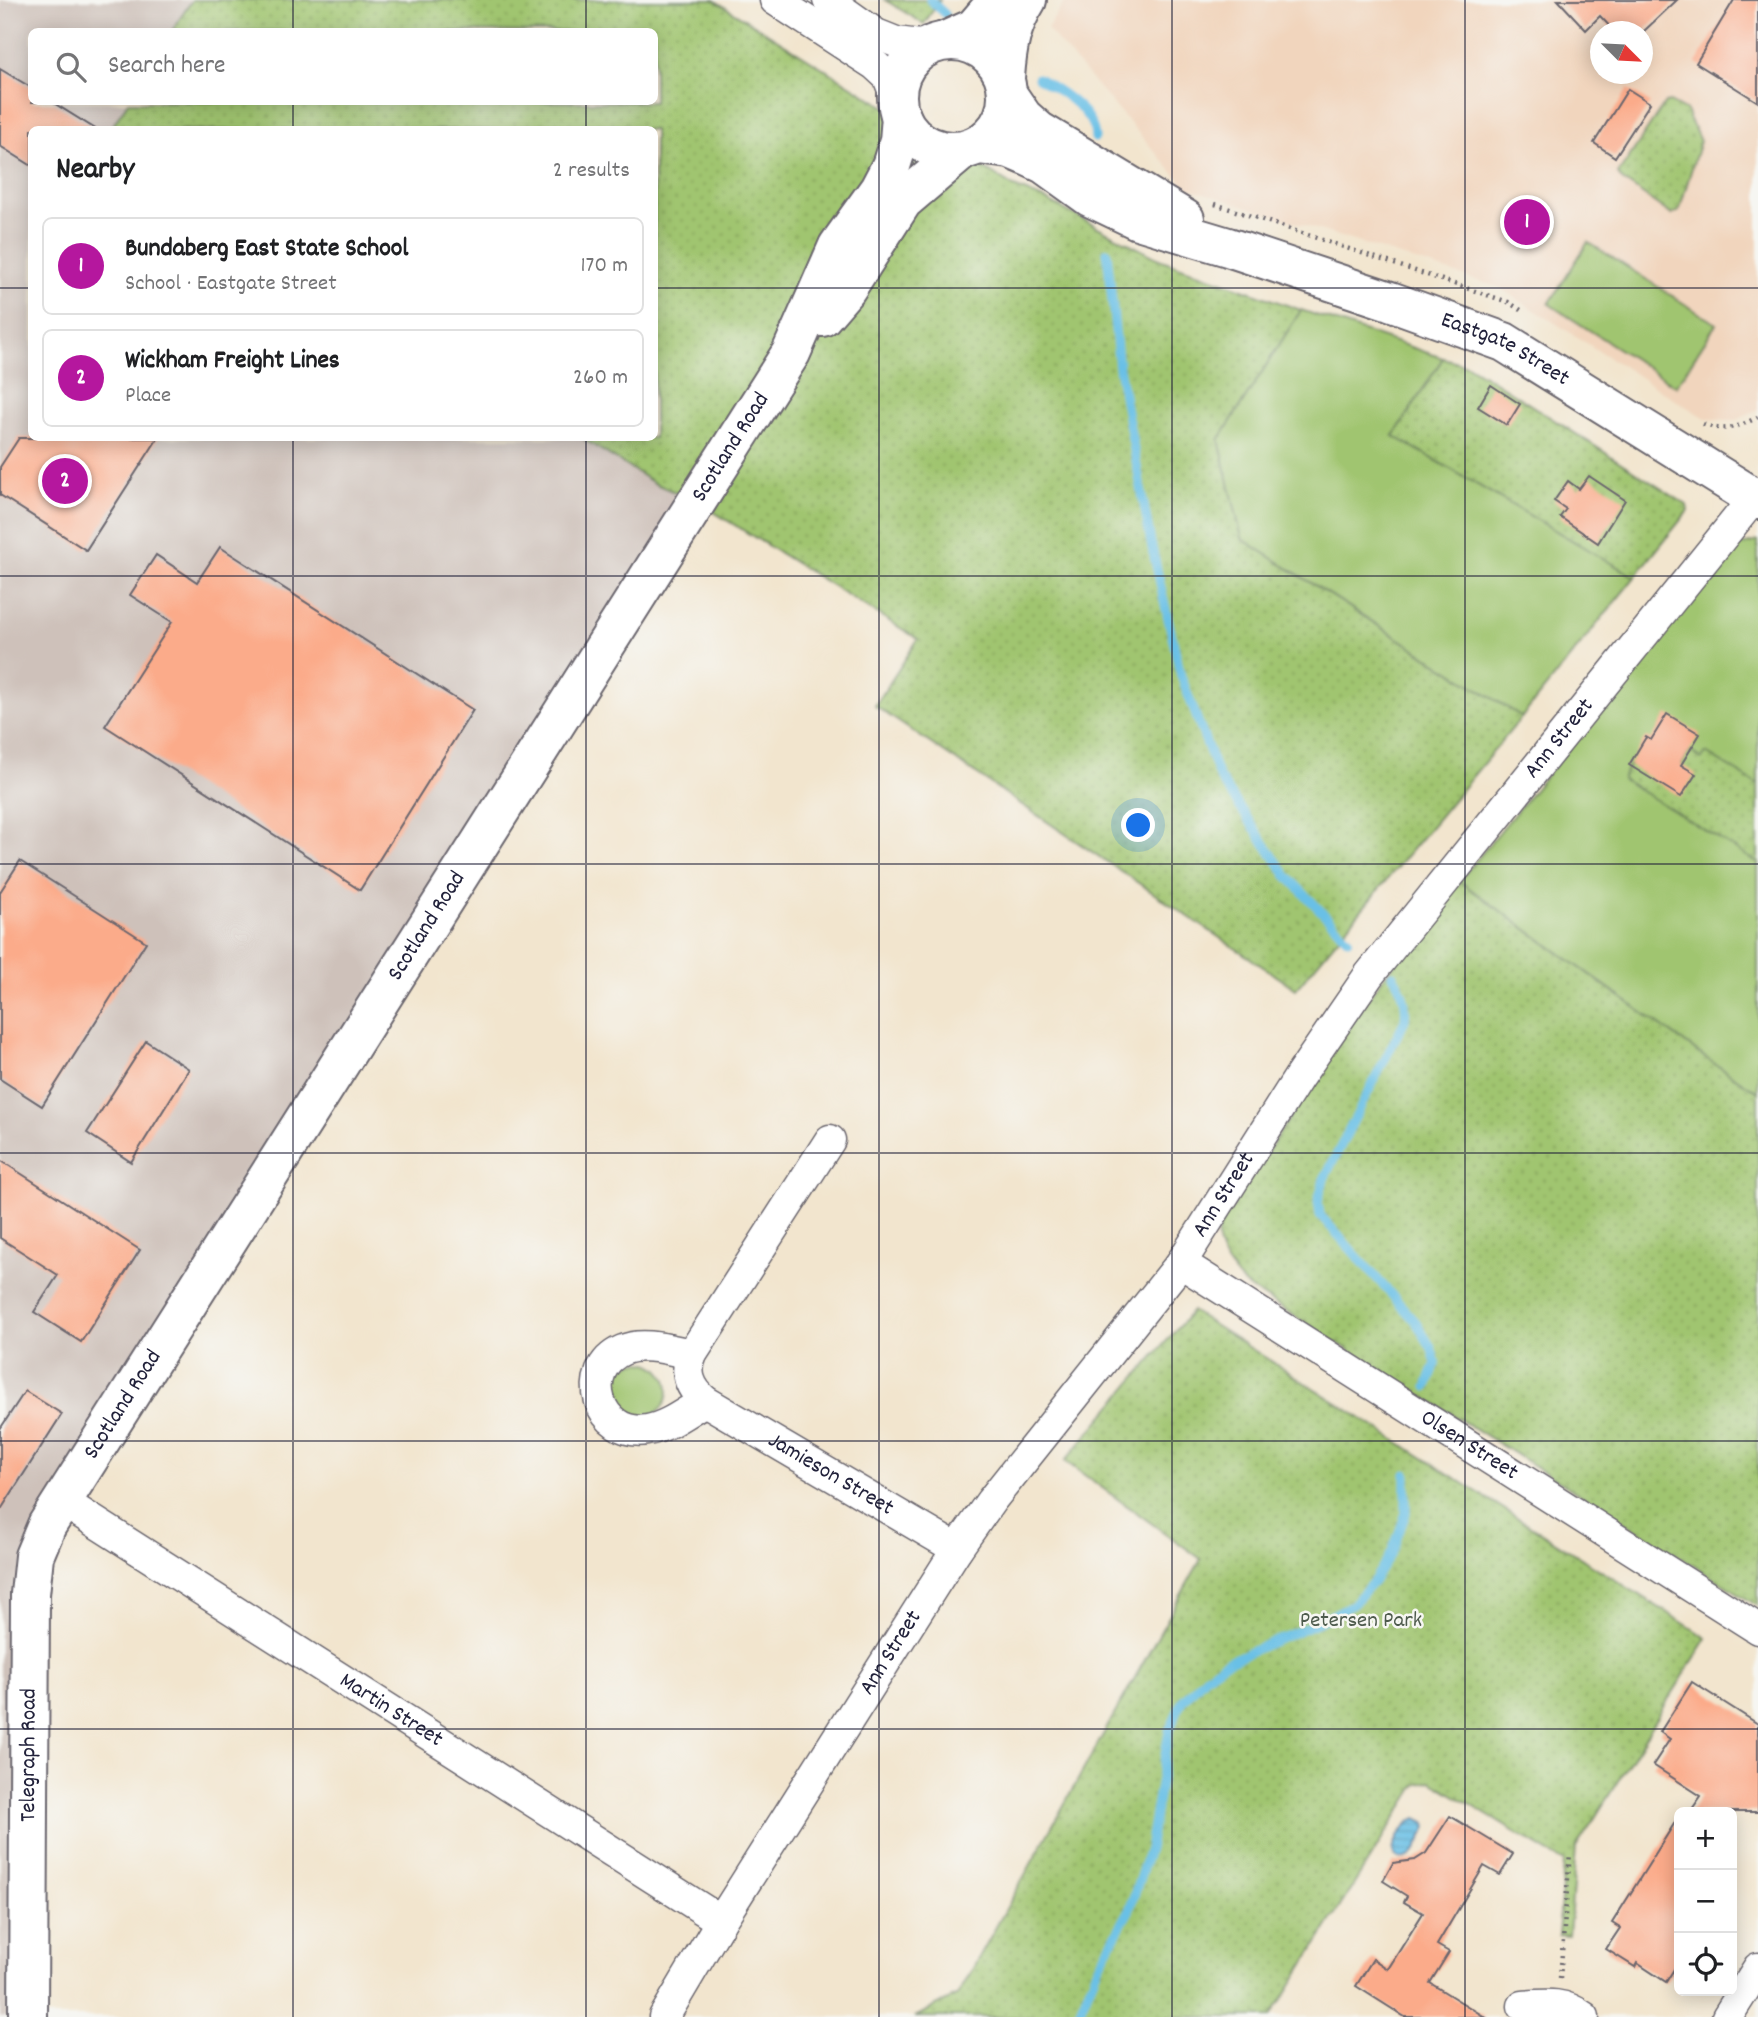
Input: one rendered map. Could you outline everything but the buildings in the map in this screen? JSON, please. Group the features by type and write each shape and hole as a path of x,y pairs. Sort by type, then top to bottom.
{"street":[{"path":"775,0 875,65 888,77 911,132 925,144 943,150 970,148 990,136 1000,124 1006,110 1008,42 1016,19 1027,0"},
{"path":"828,0 876,34 896,42 964,41 982,48 996,61 1006,86"},
{"path":"899,108 899,83 904,68 915,55 936,43 974,28 998,0"},
{"name":"Eastgate Street","path":"1006,86 1023,117 1039,131 1228,247"},
{"name":"Scotland Road","path":"62,1501 791,353 838,246 879,189 891,166 899,141 899,108"},
{"name":"Scotland Road","path":"791,353 848,288 903,201 970,148"},
{"name":"Eastgate Street","path":"970,148 1010,149 1030,157 1090,197 1138,220 1228,247 1504,342 1756,497"},
{"name":"Ann Street","path":"664,2017 721,1921 957,1549 991,1501 1181,1263 1299,1077 1369,975 1756,497"},
{"path":"692,1353 636,1346 612,1357 603,1367 597,1393 601,1407 609,1419 620,1427 634,1431 661,1426 705,1401 697,1394 689,1380 688,1362 692,1353 830,1140"},
{"name":"Olsen Street","path":"1181,1263 1758,1629"},
{"name":"Jamieson Street","path":"705,1401 957,1549"},
{"name":"Martin Street","path":"62,1501 721,1921"},
{"name":"Telegraph Road","path":"28,2017 31,1572 41,1539 62,1501"},
{"path":"1727,2017 1758,1968"},
{"path":"1523,2006 1571,2011"}],"path":[{"path":"1570,1853 1571,2011"}],"shaded area":[{"path":"0,0 192,0 174,28 28,28 28,105 126,105 112,126 28,126 28,441 587,441 656,484 696,501 46,1522 26,2017 0,2017"},
{"path":"1066,0 1758,0 1758,409 1737,420 1706,419 1500,288 1186,187 1047,29"}],"green space":[{"path":"192,0 714,0 1014,187 1046,200 1159,259 1301,310 1219,440 1242,539 1522,717 1296,989 875,706 918,639 696,501 656,484 587,441 658,441 658,126 113,126 126,105 658,105 658,28 174,28"},
{"path":"885,0 940,0 924,24"},
{"path":"1670,102 1686,111 1700,141 1679,211 1672,215 1621,179 1618,174 1665,103"},
{"path":"1588,242 1716,324 1676,386 1549,304"},
{"path":"1301,310 1443,358 1394,436 1635,577 1522,717 1242,539 1219,440"},
{"path":"1443,358 1467,365 1487,377 1687,505 1688,511 1635,577 1394,436"},
{"path":"1758,541 1758,1092 1707,1059 1459,881 1734,547"},
{"path":"1689,751 1702,759 1706,753 1758,785 1758,863 1622,779 1629,765 1681,765"},
{"path":"1459,881 1707,1059 1758,1092 1758,1606 1245,1285 1220,1250 1219,1227 1364,1003"},
{"name":"Petersen Park","path":"1192,1311 1707,1638 1576,1848 1569,1936 1558,1935 1564,1862 1431,1781 1416,1785 1271,2017 915,2017 958,1995 1201,1559 1065,1461"},
{"path":"640,1362 651,1364 660,1370 666,1379 666,1401 660,1410 651,1416 640,1418 629,1416 620,1410 614,1401 612,1390 614,1379 620,1370 629,1364"}],"water":[{"path":"1416,1818 1426,1823 1427,1827 1419,1844 1413,1854 1403,1859 1397,1858 1393,1852 1398,1837"}],"waterway":[{"path":"930,0 945,14"},
{"path":"1038,78 1065,95 1082,110 1089,119 1095,138"},
{"path":"1107,252 1119,368 1151,543 1181,676 1219,777 1287,876 1348,939"},
{"path":"1393,975 1404,997 1405,1020 1324,1179 1318,1201 1320,1215 1416,1322 1431,1347 1436,1363 1427,1387"},
{"path":"1077,2017 1098,1967 1129,1911 1149,1849 1169,1731 1182,1701 1206,1676 1224,1663 1319,1622 1353,1604 1373,1582 1392,1552 1406,1513 1406,1474"}],"place":[{"name":"Bundaberg East State School","path":"1527,222"},
{"name":"Wickham Freight Lines","path":"65,481"}]}
